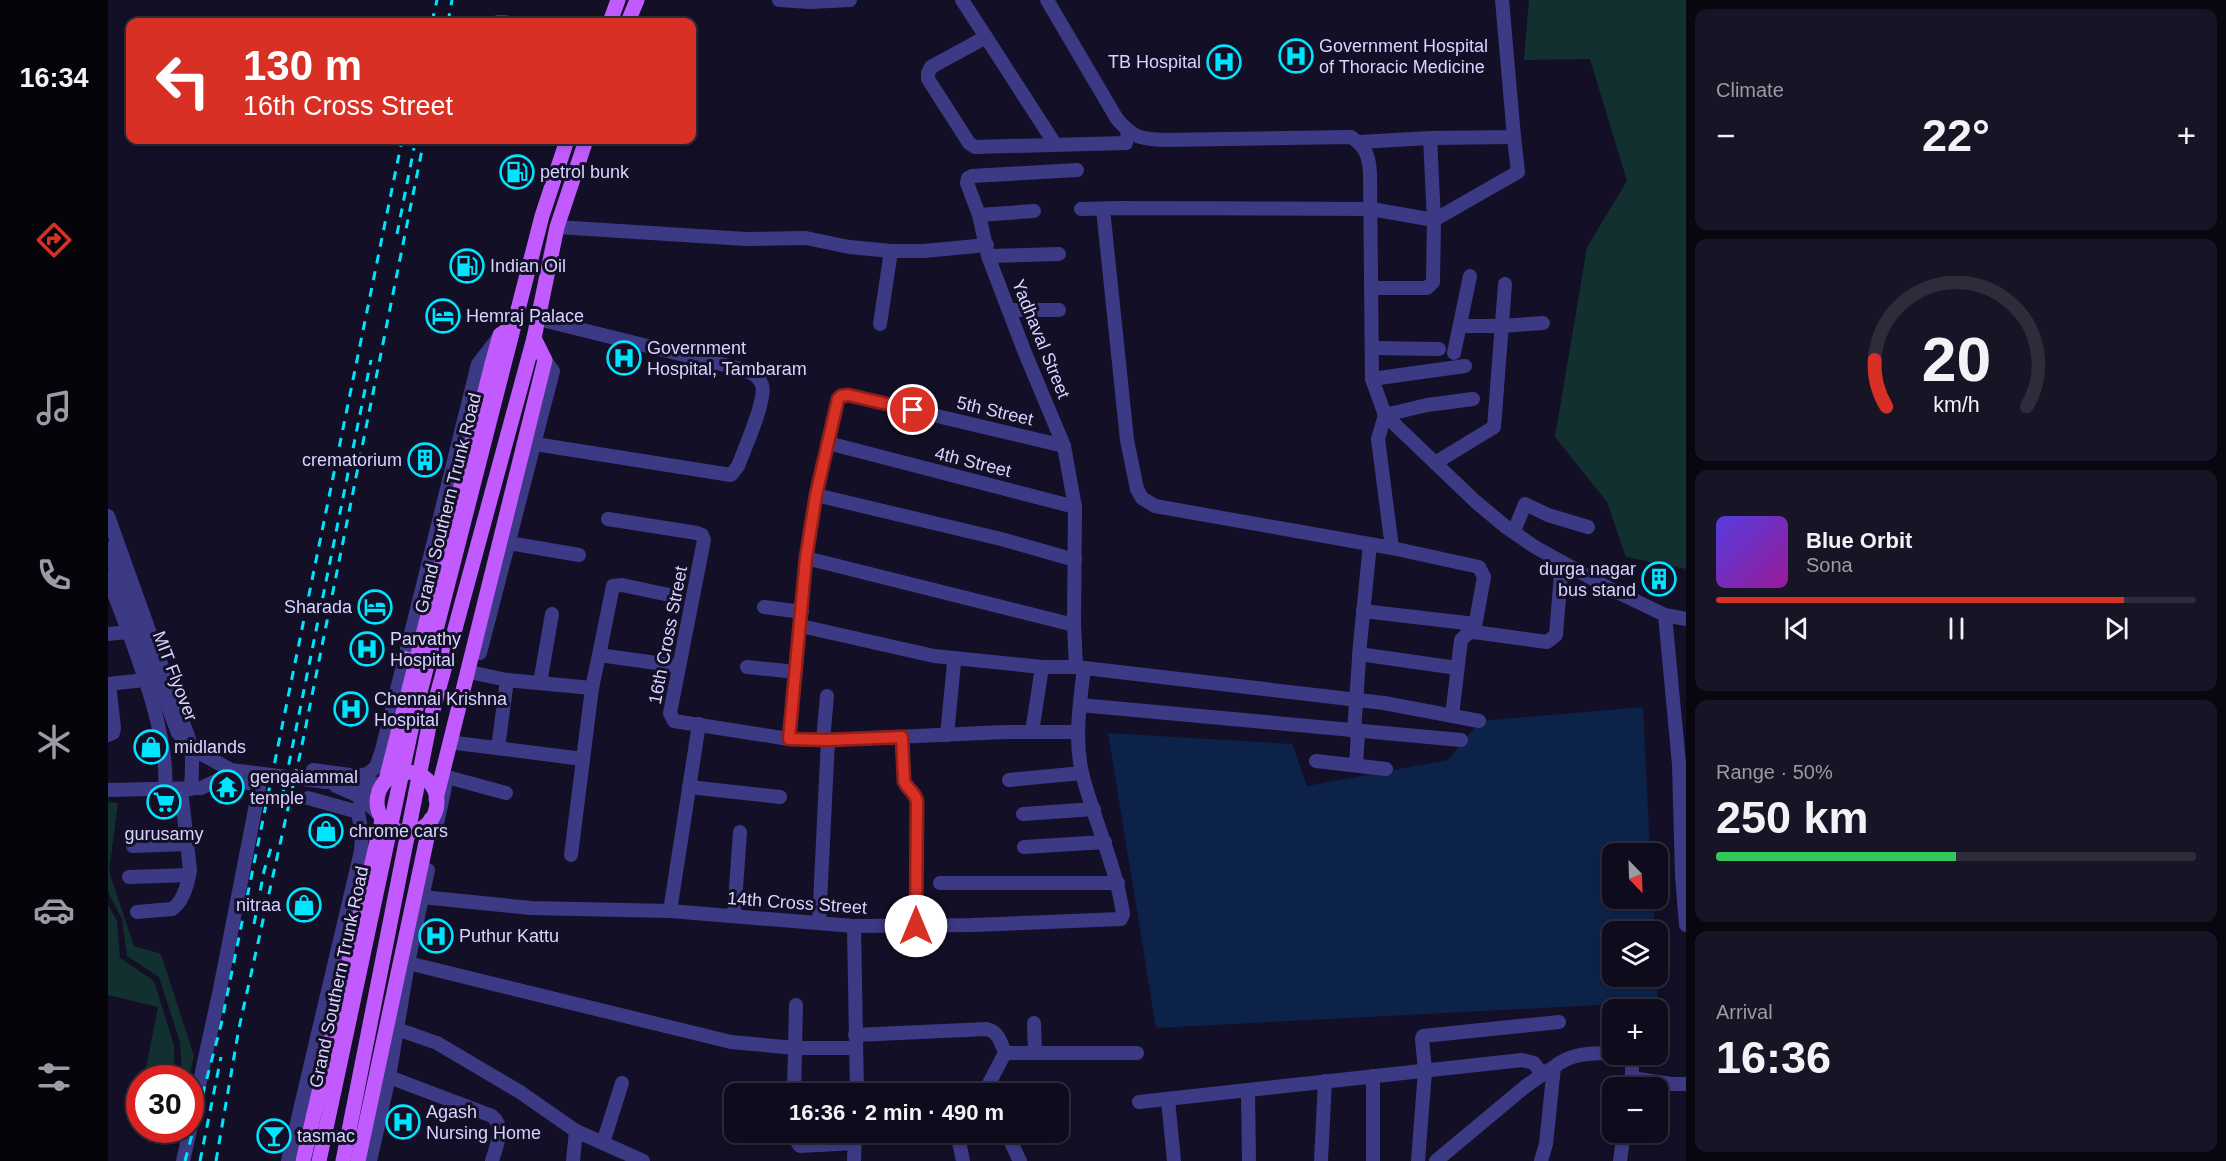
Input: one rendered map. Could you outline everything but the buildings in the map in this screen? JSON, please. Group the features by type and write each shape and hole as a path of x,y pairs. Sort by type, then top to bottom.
{"main road":[{"path":"611,18 618,0"},
{"path":"630,18 637,0"},
{"name":"Grand Southern Trunk Road","path":"319,1161 414,716 542,216 566,144"},
{"name":"Grand Southern Trunk Road","path":"343,1161 430,721 534,338 557,227 585,144"},
{"path":"303,1161 380,817 377,799 385,782 500,335 513,326"},
{"path":"380,817 389,827 407,832 425,826 435,813 436,799 544,366 534,338"},
{"path":"404,658 427,663"},
{"path":"385,782 394,775 413,773 429,782 436,799"},
{"path":"358,1161 431,819"}],"street":[{"path":"779,0 810,2 850,0"},
{"path":"962,0 1055,144"},
{"path":"1047,0 1116,119 1128,132 1147,140 1351,137 1360,142 1369,159 1372,379 1384,415 1476,502 1514,531 1562,562 1665,615 1686,619"},
{"path":"1081,209 1371,209 1434,220 1518,172 1502,0"},
{"path":"986,37 931,67 928,73 928,79 969,143 982,148 1126,143 1128,132"},
{"path":"1360,142 1514,137"},
{"path":"1371,288 1427,288 1431,285 1434,220 1430,138"},
{"name":"Yadhaval Street","path":"1075,560 1076,507 1065,446 1009,310 967,183 968,178 972,176 1077,170"},
{"path":"1103,209 1127,441 1137,489 1142,498 1155,506 1392,548 1479,567 1484,577 1474,628 1461,640 1452,716"},
{"path":"979,215 1034,211"},
{"path":"557,227 746,239 806,238 849,247 891,251 1059,254"},
{"path":"880,324 891,251"},
{"path":"1454,353 1470,276"},
{"path":"1435,463 1494,427 1505,284"},
{"path":"1009,310 1059,310"},
{"path":"535,444 731,474 738,466 763,397 762,384 757,375 745,370 538,319"},
{"path":"1460,326 1501,326 1543,322"},
{"path":"313,770 357,776 368,774 376,767 404,658 415,595 478,364 500,335"},
{"path":"1372,348 1439,349"},
{"path":"370,1161 389,1077 408,963 447,777 553,371 544,366"},
{"path":"1372,379 1465,366"},
{"name":"5th Street","path":"828,443 838,399 848,395 1065,446"},
{"path":"1384,415 1427,405 1473,399"},
{"path":"1384,415 1378,439 1392,548"},
{"path":"789,739 806,558 816,495 828,443"},
{"name":"4th Street","path":"828,443 1076,507"},
{"path":"816,495 1001,539 1075,560"},
{"path":"1514,531 1525,504 1548,515 1588,527"},
{"path":"108,516 180,717 191,740 192,769 187,844 189,875 176,907 170,911 137,912"},
{"name":"16th Cross Street","path":"608,519 698,533 704,540 678,666 671,716 674,721 789,739 826,740 1077,732"},
{"path":"509,543 579,555"},
{"path":"1356,765 1356,700 1370,544"},
{"name":"MIT Flyover","path":"108,548 178,733 194,750 231,770 326,782 385,782"},
{"path":"806,558 1074,625"},
{"name":"14th Cross Street","path":"422,897 531,908 670,911 854,926 1117,921 1121,919 1123,915 1118,883 1082,772 1077,732 1080,668 1074,625 1075,560"},
{"path":"1363,612 1550,641 1556,635 1557,630 1562,562"},
{"path":"108,577 144,680 164,754 165,790"},
{"path":"571,855 592,688 613,586 622,585 674,596"},
{"path":"764,607 934,656 1042,667 1080,668 1356,700 1479,721"},
{"path":"540,683 552,614"},
{"path":"1665,615 1679,764 1682,876 1686,925"},
{"path":"108,634 128,632"},
{"path":"1359,654 1457,668"},
{"path":"599,655 678,666"},
{"path":"947,735 954,663"},
{"path":"747,667 796,672"},
{"path":"1032,732 1042,667"},
{"path":"474,673 507,680 592,688"},
{"path":"108,735 114,728 108,684 144,680"},
{"path":"498,748 507,680"},
{"path":"819,923 827,696"},
{"path":"1080,705 1461,740"},
{"path":"670,911 699,724"},
{"path":"902,737 904,781 914,793 917,801 916,926"},
{"path":"456,743 583,759"},
{"path":"1316,761 1386,769"},
{"path":"1010,780 1082,772"},
{"path":"288,1161 361,850 362,835 358,812 368,774"},
{"path":"447,777 506,792"},
{"path":"108,790 191,789 222,778 258,785 204,1065"},
{"name":"MIT Flyover","path":"326,782 359,796 380,817"},
{"path":"689,787 780,797"},
{"path":"308,798 358,812"},
{"path":"1023,814 1094,808"},
{"path":"734,916 740,832"},
{"path":"1024,847 1105,842"},
{"path":"133,846 187,844"},
{"path":"129,877 189,875"},
{"path":"940,883 1118,883"},
{"path":"854,926 856,1083"},
{"path":"408,963 731,1042 795,1048 987,1029 997,1034 1005,1053 990,1083"},
{"path":"794,1083 796,1005"},
{"path":"1418,1161 1425,1071 1422,1039 1424,1036 1559,1022"},
{"path":"1034,1023 1035,1053"},
{"path":"397,1029 437,1043 472,1062 576,1131 643,1161"},
{"path":"1005,1053 1137,1053"},
{"path":"1436,1161 1568,1057 1602,1053"},
{"path":"1138,1102 1248,1091 1325,1080 1528,1060 1548,1071"},
{"path":"1541,1161 1546,1144 1548,1071"},
{"path":"1373,1076 1373,1161"},
{"path":"389,1077 492,1116 500,1125 492,1161"},
{"path":"1321,1161 1325,1080"},
{"path":"603,1143 622,1083"},
{"path":"1668,1084 1686,1084"},
{"path":"1248,1091 1249,1161"},
{"path":"1168,1098 1174,1161"},
{"path":"573,1161 576,1131"},
{"path":"183,1161 187,1143"},
{"path":"798,1143 800,1146 821,1143"},
{"path":"854,1161 855,1143"},
{"path":"959,1143 963,1161"},
{"path":"1011,1143 1020,1161"},
{"path":"1620,1161 1622,1143"}],"green space":[{"path":"1529,0 1686,0 1686,569 1626,557 1607,502 1555,437 1587,247 1627,181 1590,59 1524,60"},
{"path":"108,802 118,803 109,871 134,946 161,954 194,1056 192,1065 181,1065 180,1042 159,977 127,956 122,919 108,892"},
{"path":"108,905 117,921 120,958 154,981 174,1045 175,1065 147,1065 158,1007 108,995"}],"water":[{"path":"1643,707 1650,843 1602,843 1602,909 1654,909 1654,921 1602,921 1602,987 1657,987 1658,999 1602,999 1602,1005 1156,1028 1108,733 1292,744 1307,786 1448,760 1480,721"}],"railway":[{"path":"433,18 437,0"},
{"path":"449,18 452,0"},
{"path":"185,1161 221,1025 401,144"},
{"path":"216,1161 239,1028 301,750 423,144"},
{"path":"397,234 414,148"},
{"path":"282,798 371,360"},
{"path":"254,924 264,871 271,848"},
{"path":"200,1161 221,1057"}],"place":[{"name":"Government Hospital of Thoracic Medicine","path":"1296,56"},
{"name":"TB Hospital","path":"1224,62"},
{"name":"petrol bunk","path":"517,172"},
{"name":"Indian Oil","path":"467,266"},
{"name":"Hemraj Palace","path":"443,316"},
{"name":"Government Hospital, Tambaram","path":"624,358"},
{"name":"crematorium","path":"425,460"},
{"name":"durga nagar bus stand","path":"1659,579"},
{"name":"Sharada","path":"375,607"},
{"name":"Parvathy Hospital","path":"367,649"},
{"name":"Chennai Krishna Hospital","path":"351,709"},
{"name":"midlands","path":"151,747"},
{"name":"gengaiammal temple","path":"227,787"},
{"name":"gurusamy","path":"164,802"},
{"name":"chrome cars","path":"326,831"},
{"name":"nitraa","path":"304,905"},
{"name":"Puthur Kattu","path":"436,936"},
{"name":"Agash Nursing Home","path":"403,1122"},
{"name":"tasmac","path":"274,1136"}],"route":[{"path":"913,410 848,395 838,399 816,495 806,558 789,739 902,737 904,781 914,793 917,801 916,926"}]}
